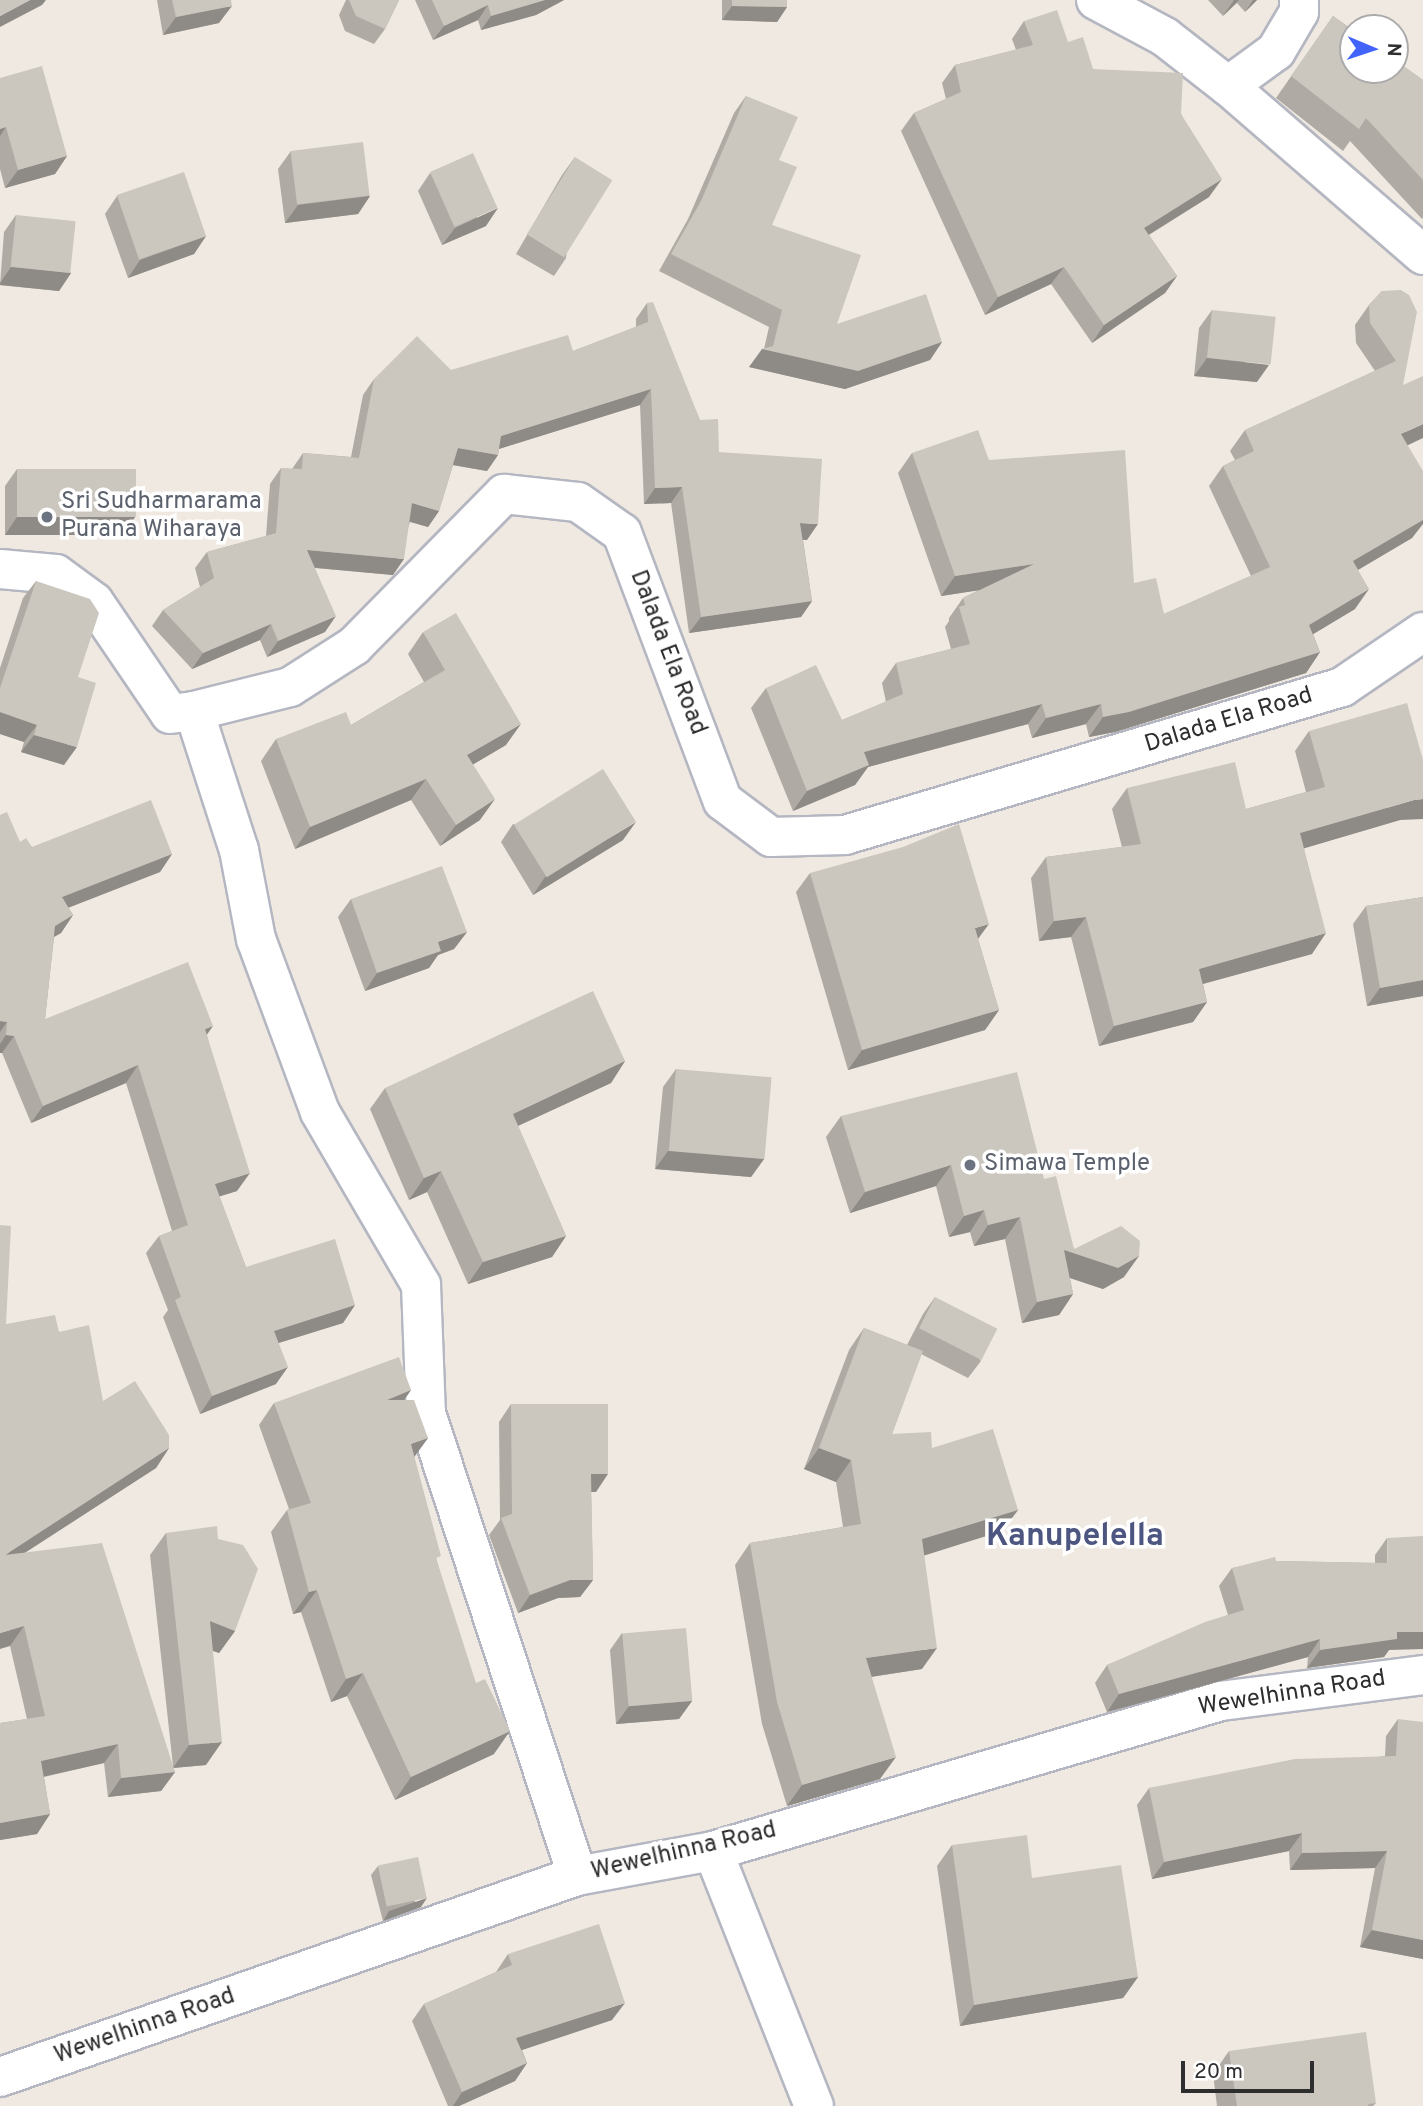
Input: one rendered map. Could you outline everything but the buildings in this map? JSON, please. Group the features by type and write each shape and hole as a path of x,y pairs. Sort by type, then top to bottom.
{"street":[{"path":"1096,0 1165,37 1228,86 1423,255"},
{"path":"1228,86 1276,51 1299,12 1299,0"},
{"name":"Dalada Ela Road","path":"0,569 56,574 85,595 94,602 170,714 194,712 290,687 354,646 504,494 578,502 622,533 723,801 771,837 845,835 1342,687 1423,632"},
{"path":"194,712 239,849 256,939 320,1112 421,1285 426,1413 577,1876"},
{"name":"Wewelhinna Road","path":"0,2077 577,1876 713,1851 1220,1701 1423,1675"},
{"path":"713,1851 814,2106"}],"place":[{"name":"Sri Sudharmarama Purana Wiharaya","path":"47,517"},
{"name":"Simawa Temple","path":"970,1165"}],"district":[{"name":"Kanupelella","path":"1075,1537"}]}
